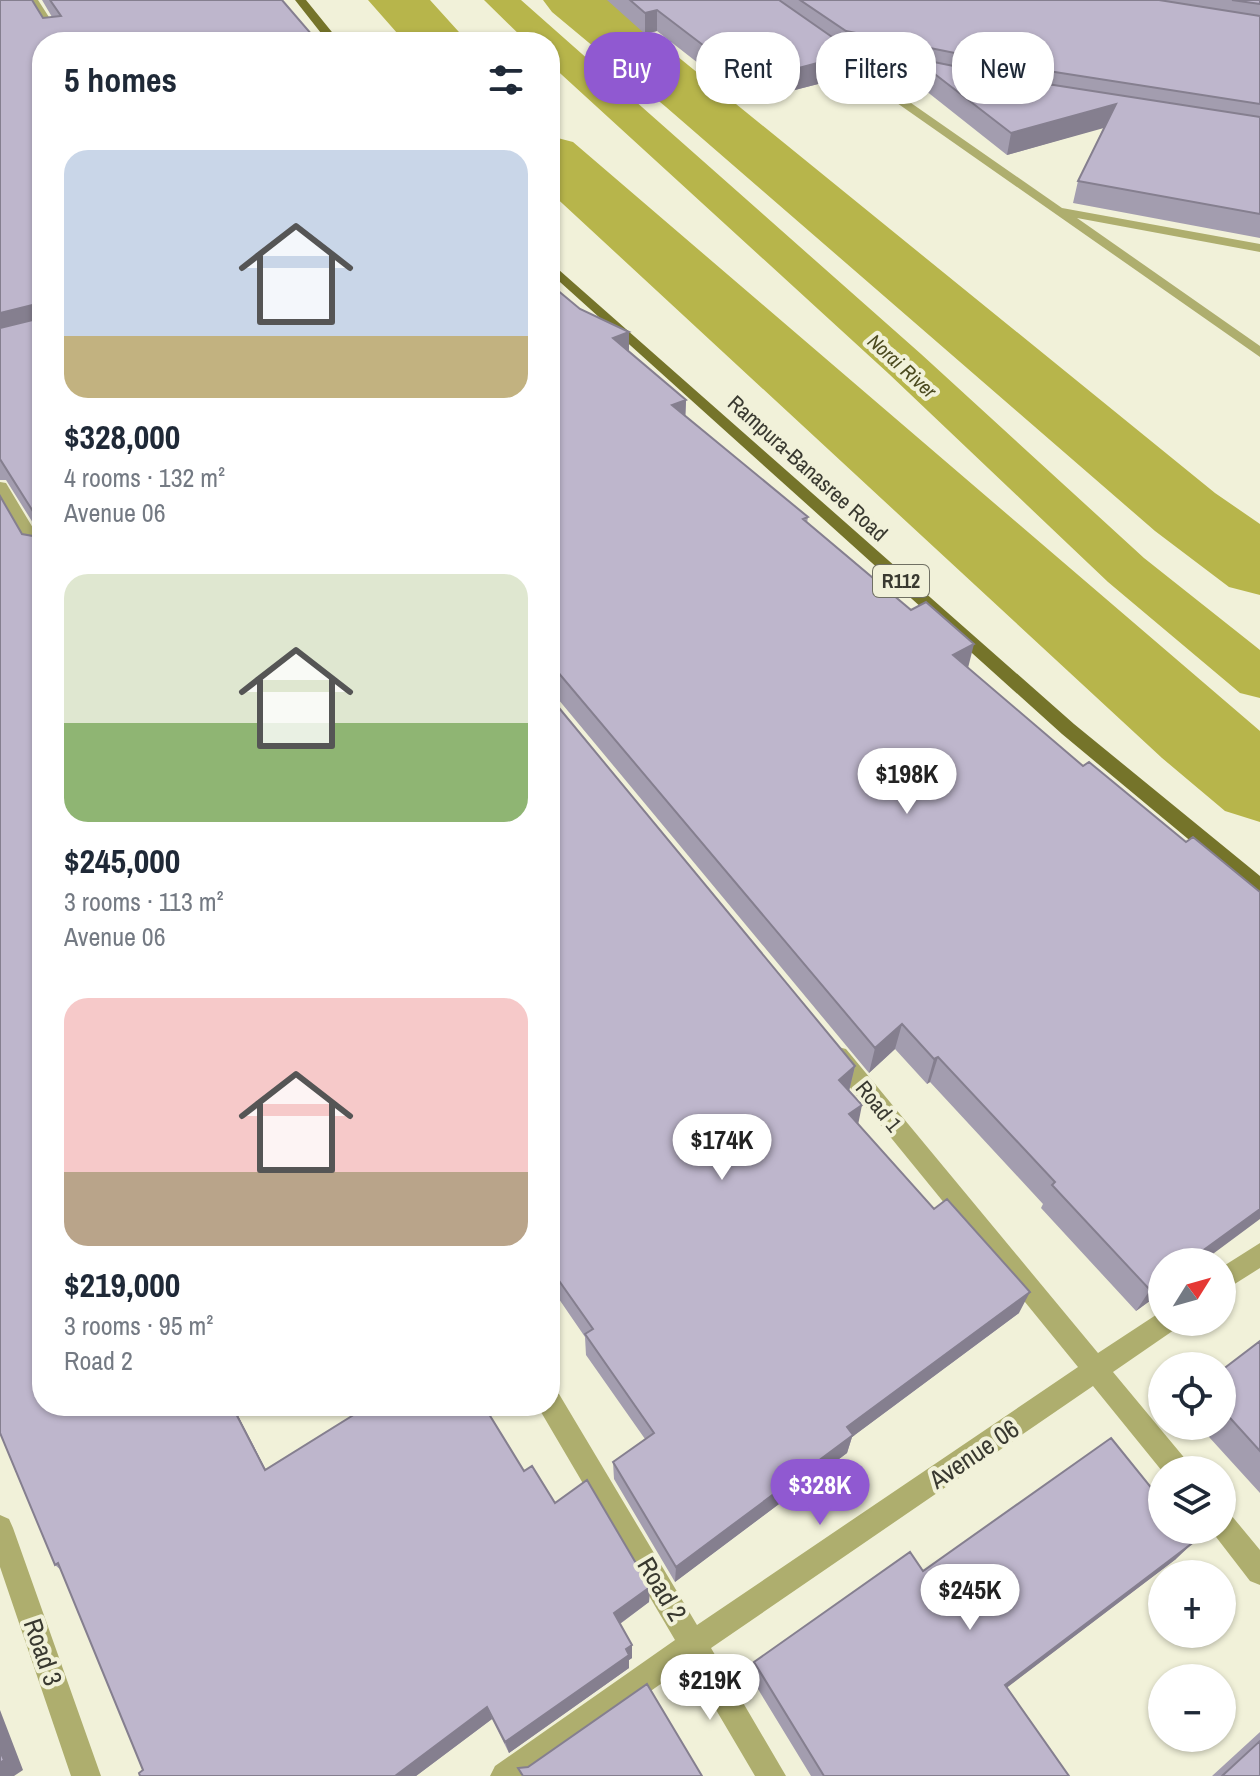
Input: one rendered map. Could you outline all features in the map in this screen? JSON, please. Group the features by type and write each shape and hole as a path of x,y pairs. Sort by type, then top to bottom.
{"main road":[{"path":"300,0 326,32"},
{"name":"Rampura-Banasree Road","path":"560,275 1068,729 1260,887"}],"street":[{"path":"33,0 53,32"},
{"path":"936,78 946,80"},
{"path":"905,104 1260,353"},
{"path":"1055,210 1260,248"},
{"path":"0,487 32,540"},
{"name":"Road 1","path":"823,1038 1167,1456"},
{"path":"1236,1271 1260,1254"},
{"name":"Avenue 06","path":"505,1776 694,1643 1148,1334"},
{"name":"Road 2","path":"558,1416 771,1776"},
{"name":"Road 3","path":"0,1528 86,1776"},
{"path":"1236,1541 1260,1571"}],"building":[{"path":"0,0 32,0 43,18 61,16 50,0 282,0 309,32 32,32 32,305 0,313"},
{"path":"630,0 779,0 825,32 816,32 816,63 800,68 800,32 696,32 696,40 657,10 645,13"},
{"path":"800,0 1159,0 1260,16 1260,104 1054,72 1054,32 952,32 952,52 936,49 936,32 846,31"},
{"path":"1232,0 1260,0 1260,4"},
{"path":"936,62 952,66 952,87 936,75"},
{"path":"1054,85 1260,117 1260,214 1078,181 1116,104 1011,133 973,104 1054,104"},
{"path":"560,292 580,309 629,332 613,338 686,400 672,405 808,517 803,519 911,610 926,602 974,644 953,655 1083,766 1089,762 1186,842 1193,837 1260,892 1260,1209 1206,1248 1148,1248 1148,1288 1052,1185 1055,1182 938,1057 934,1059 902,1024 875,1048 560,675"},
{"path":"32,320 32,510 0,459 0,328"},
{"path":"0,496 22,534 32,536 32,1416 237,1416 265,1470 352,1416 490,1416 524,1471 532,1466 555,1503 587,1480 650,1587 614,1613 632,1645 626,1649 629,1655 505,1742 487,1707 395,1776 140,1776 143,1770 58,1563 55,1565 0,1433"},
{"path":"560,709 855,1066 839,1080 862,1105 849,1114 934,1209 947,1199 1030,1292 847,1427 853,1435 676,1567 613,1462 654,1433 585,1334 593,1329 560,1282"},
{"path":"1260,1341 1260,1451 1236,1424 1236,1359"},
{"path":"1111,1438 1148,1484 1148,1544 1191,1544 1170,1560 1148,1560 1148,1577 1005,1685 1069,1776 824,1776 754,1662 910,1552 923,1571"},
{"path":"647,1684 702,1776 523,1776 518,1768 528,1767"},
{"path":"1260,1741 1260,1776 1222,1776"}],"waterway":[{"name":"Norai River","path":"397,0 428,32"},
{"name":"Norai River","path":"501,0 536,32"},
{"name":"Norai River","path":"572,0 1185,512 1260,566"},
{"name":"Norai River","path":"560,54 905,364 1126,570 1260,679"},
{"name":"Norai River","path":"560,165 1196,733 1260,785"}]}
